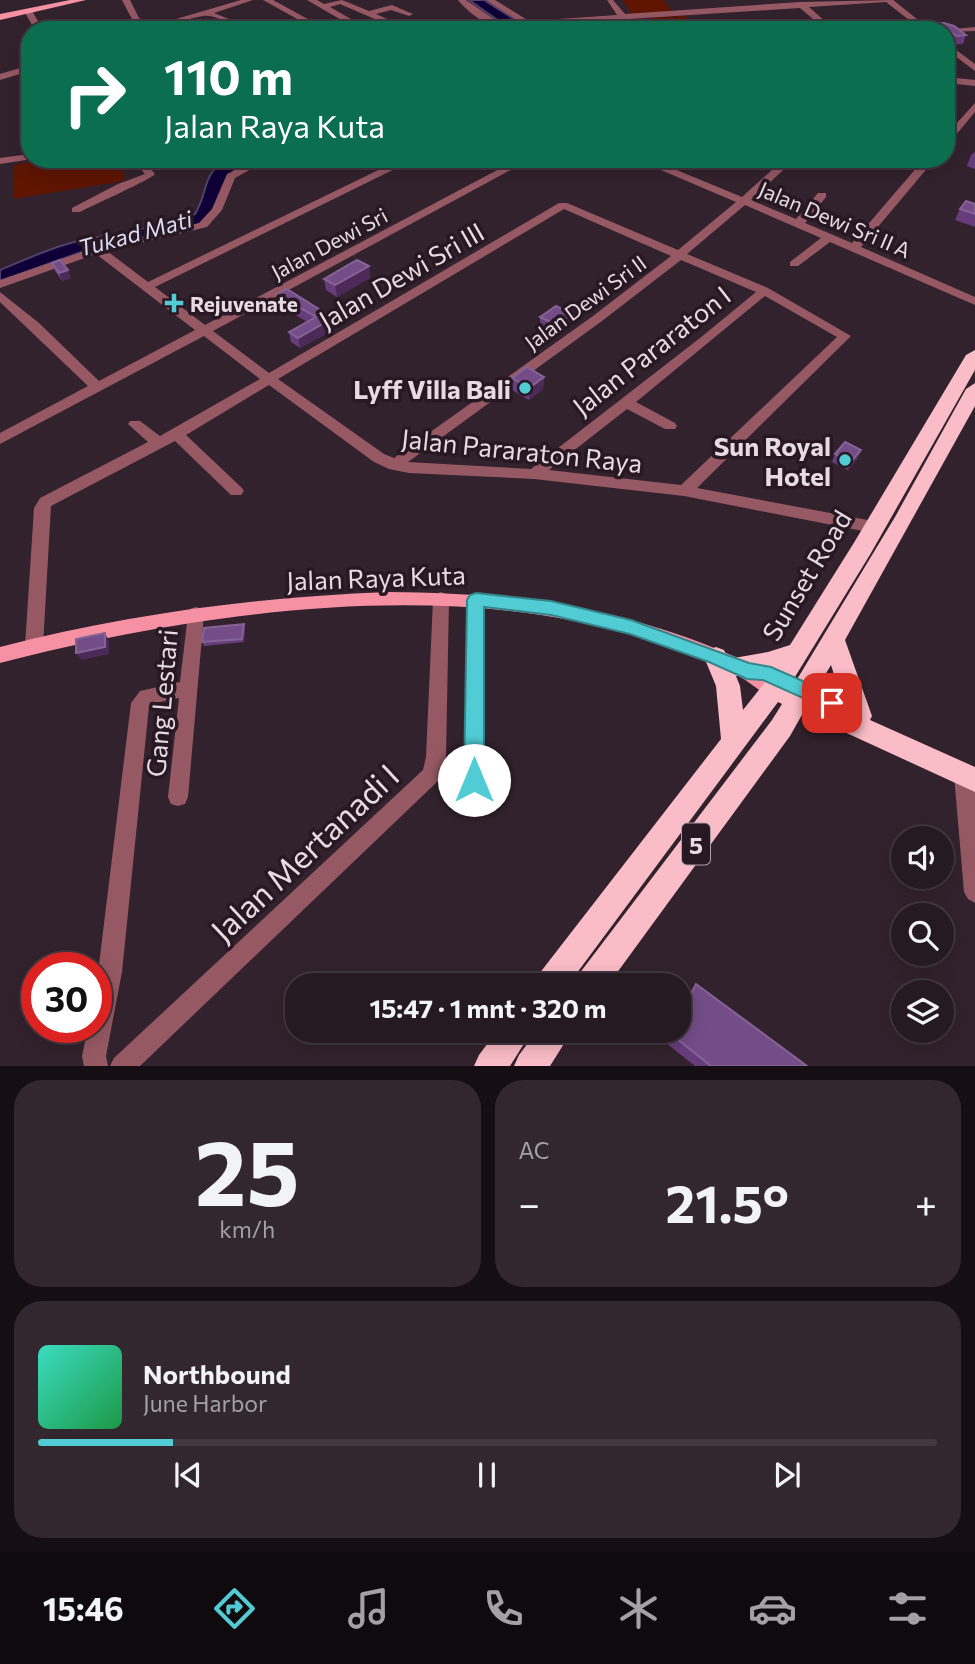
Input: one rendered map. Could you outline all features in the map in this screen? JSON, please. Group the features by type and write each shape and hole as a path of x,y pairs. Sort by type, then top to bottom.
{"highway":[{"name":"Sunset Road","path":"599,973 757,763 789,689 798,652 975,355"},
{"name":"Sunset Road","path":"559,973 734,742 789,689 833,638 902,522 975,389"},
{"path":"833,638 860,716"},
{"path":"734,742 728,686 733,664 768,662 798,652"},
{"path":"789,689 860,716 971,774"},
{"path":"789,689 971,774"},
{"path":"490,1066 507,1043"},
{"path":"520,1043 533,1062 547,1043"}],"main road":[{"path":"0,17 30,7 82,0"},
{"name":"Jalan Raya Kuta","path":"0,655 94,631 196,614 360,599 476,600 528,604 597,617 664,637 789,689"}],"street":[{"path":"126,0 139,21"},
{"path":"267,0 307,21"},
{"path":"311,0 347,21"},
{"path":"462,0 492,21"},
{"path":"489,0 525,21"},
{"path":"566,21 798,3 887,0 915,21"},
{"path":"175,21 245,1"},
{"path":"323,6 339,1 388,21"},
{"path":"610,1 624,18"},
{"path":"370,13 408,2"},
{"path":"798,3 820,21"},
{"path":"392,7 409,14"},
{"path":"204,12 228,21"},
{"path":"955,30 975,29"},
{"path":"955,52 975,68"},
{"path":"0,76 21,70"},
{"path":"955,81 975,83"},
{"path":"955,130 975,106"},
{"path":"0,161 21,158"},
{"path":"76,210 124,185 150,176 144,168"},
{"path":"0,284 98,250 203,225 217,210 231,176 247,168"},
{"path":"149,286 392,168"},
{"name":"Jalan Dewi Sri","path":"0,439 509,168"},
{"name":"Jalan Dewi Sri II A","path":"662,168 799,223 975,301"},
{"name":"Jalan Dewi Sri II","path":"394,465 680,255 780,168"},
{"path":"854,248 922,168"},
{"path":"124,185 130,196"},
{"path":"799,223 822,195"},
{"name":"Jalan Dewi Sri III","path":"34,646 42,509 45,502 176,435 563,205 680,255"},
{"path":"794,264 829,237"},
{"name":"Jalan Pararaton Raya","path":"98,250 149,286 268,379 379,458 394,465 534,474 684,491 873,527"},
{"path":"680,255 764,290 837,330 845,338 684,491"},
{"name":"Jalan Pararaton I","path":"534,474 705,341 764,290"},
{"path":"0,296 97,387"},
{"path":"625,402 670,426"},
{"path":"135,424 159,443"},
{"path":"176,435 236,491"},
{"name":"Jalan Mertanadi I","path":"122,1066 431,775 436,757 441,599"},
{"path":"474,780 476,600"},
{"name":"Gang Lestari","path":"178,797 196,614"},
{"path":"96,1066 94,1056 111,972 140,703 146,697 190,688"},
{"path":"971,774 975,892"}],"shaded area":[{"path":"623,0 663,0 674,13 633,16"},
{"path":"685,16 690,21 651,21 649,18"},
{"path":"21,164 21,168 122,168 124,181 13,199 13,165"}],"water":[{"path":"469,0 484,0 517,21 499,21"},
{"name":"Tukad Mati","path":"216,168 240,168 226,180 218,203 205,223 87,250 0,281 0,270 51,249 195,214"}],"building":[{"path":"955,27 966,35 955,35"},
{"path":"966,201 975,204 975,214 960,209"},
{"path":"60,260 68,270 59,273 52,263"},
{"path":"357,260 369,266 335,285 324,279"},
{"path":"287,289 333,318 298,338 289,332 316,317 277,295"},
{"path":"556,306 572,314 556,325 540,317"},
{"path":"527,367 544,377 529,388 512,378"},
{"path":"845,442 861,450 851,462 835,454"},
{"path":"244,624 242,639 202,642 204,628"},
{"path":"105,633 105,647 76,653 76,639"},
{"path":"696,984 807,1066 711,1066 682,1043 691,1043 691,994"}],"place":[{"name":"Rejuvenate","path":"174,303"},
{"name":"Lyff Villa Bali","path":"525,388"},
{"name":"Sun Royal Hotel","path":"845,460"}],"route":[{"path":"474,780 476,600 506,601 597,617 664,637 747,671 765,672 832,703"}]}
